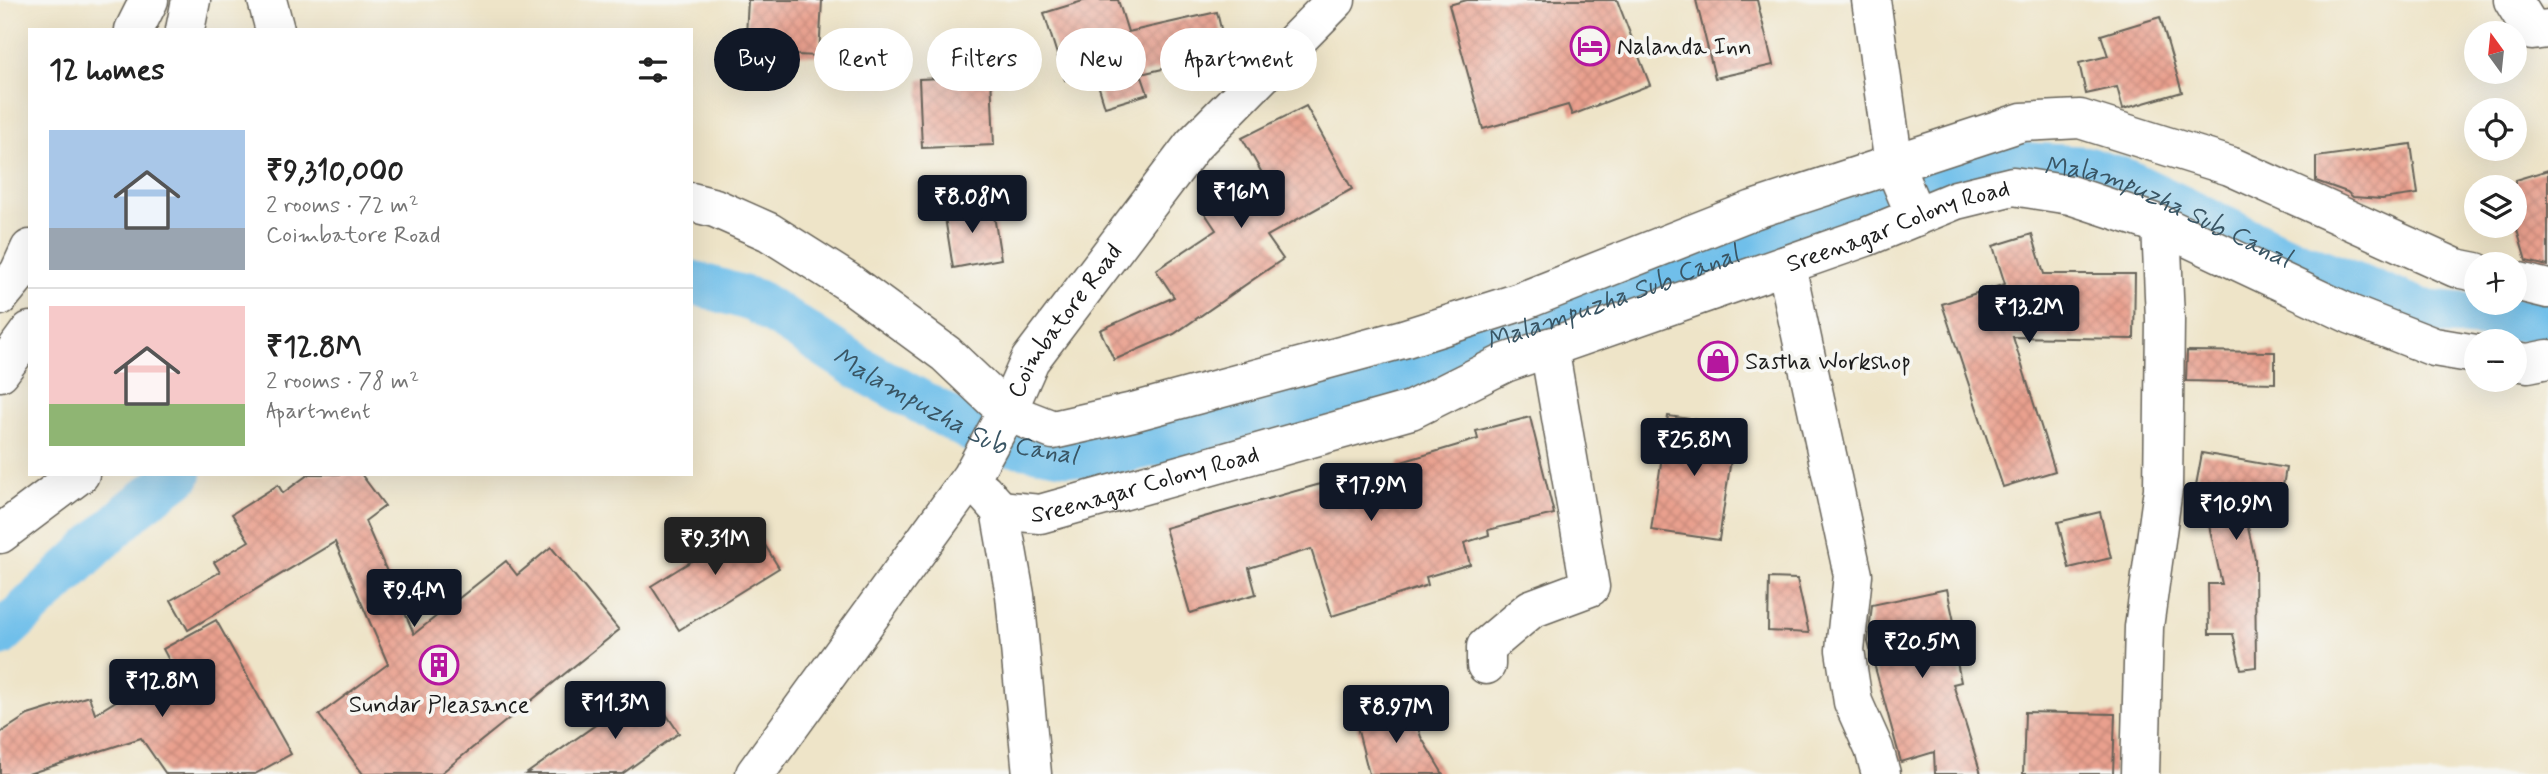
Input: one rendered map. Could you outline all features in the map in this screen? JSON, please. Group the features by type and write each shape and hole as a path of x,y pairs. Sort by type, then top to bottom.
{"street":[{"path":"135,28 149,0"},
{"path":"185,28 191,0"},
{"path":"267,0 274,28"},
{"name":"Coimbatore Road","path":"755,774 971,477 1007,412 1030,360 1193,145 1336,0"},
{"path":"1871,0 1894,165 1916,217"},
{"path":"2512,0 2532,30 2548,29"},
{"path":"693,202 715,208 769,232 848,282 946,354 1007,412 1053,430 1133,412 1403,340 1520,302 1753,210 2022,122 2080,119 2230,166 2464,270"},
{"name":"Sreenagar Colony Road","path":"1000,510 1040,514 1411,410 1505,363 1786,265 1956,201 2013,186 2070,195 2161,225 2352,315 2434,347 2464,352"},
{"path":"2140,774 2144,626 2164,489 2165,318 2161,225"},
{"path":"0,296 19,273 28,253"},
{"name":"Sreenagar Colony Road","path":"1786,265 1853,575 1845,650 1853,702 1874,749 1881,774"},
{"path":"2527,284 2548,289"},
{"path":"0,372 28,334"},
{"path":"1486,665 1486,647 1531,609 1590,587 1549,347"},
{"path":"2527,363 2548,359"},
{"path":"0,534 77,476"},
{"path":"971,477 1000,510 1015,595 1032,774"}],"building":[{"path":"748,0 822,0 820,28 814,28 814,56 800,55 800,28 746,28"},
{"path":"1086,0 1118,0 1127,28 1056,28 1056,51 1044,13"},
{"path":"1467,0 1617,0 1650,85 1572,115 1568,105 1483,129 1449,5"},
{"path":"1696,0 1757,0 1773,65 1715,78"},
{"path":"1217,12 1221,28 1160,28 1160,70 1146,73 1146,28"},
{"path":"2160,17 2182,92 2123,109 2117,87 2086,94 2079,63 2108,56 2101,35"},
{"path":"919,79 927,79 927,91 992,91 994,145 922,148"},
{"path":"1146,88 1148,94 1105,107 1100,91 1146,91"},
{"path":"1306,106 1352,189 1267,236 1283,259 1174,334 1114,360 1100,330 1174,297 1156,270 1216,230 1204,212 1262,173 1242,138"},
{"path":"2411,144 2418,194 2382,199 2353,197 2347,192 2316,181 2316,157"},
{"path":"2548,170 2548,266 2527,261 2527,252 2523,252 2519,238 2527,238 2527,176"},
{"path":"992,203 1001,259 953,268 944,211"},
{"path":"2032,234 2044,274 2135,274 2134,339 2013,337 2055,471 2003,487 1942,304 2005,284 1993,246"},
{"path":"2187,351 2275,352 2275,383 2186,381"},
{"path":"1668,416 1736,425 1719,540 1651,530"},
{"path":"1530,417 1554,514 1488,530 1489,535 1464,543 1470,564 1426,577 1428,585 1332,616 1311,549 1249,568 1256,594 1190,613 1165,528 1317,485 1398,466 1398,463 1478,439 1476,431"},
{"path":"2202,453 2286,468 2279,511 2243,505 2255,559 2256,667 2241,669 2233,634 2209,634 2208,584 2222,584 2203,498 2194,496"},
{"path":"306,476 362,476 385,506 365,521 414,634 506,561 517,575 551,547 619,630 440,774 363,774 319,715 388,664 335,542 188,630 171,600 220,572 214,562 249,541 232,514 278,485 283,493"},
{"path":"2100,512 2111,558 2069,568 2058,522"},
{"path":"752,524 779,568 679,630 651,586"},
{"path":"1769,578 1797,579 1809,633 1768,631"},
{"path":"1947,589 1956,631 1951,632 1961,682 1953,684 1981,774 1935,774 1934,752 1901,762 1868,642 1872,605"},
{"path":"216,620 291,754 255,774 166,774 141,738 28,774 0,774 0,733 28,715 89,696 95,714 172,666 163,649"},
{"path":"648,688 679,733 622,774 526,774"},
{"path":"1410,704 1421,737 1443,774 1369,774 1356,723"},
{"path":"2025,712 2115,714 2113,774 2023,774"}],"waterway":[{"name":"Malampuzha Sub Canal","path":"693,283 756,301 858,367 991,441 1097,458 1211,431 1378,379 1653,284 1866,203 1992,162 2085,168 2127,181 2278,254 2423,311 2548,322"},
{"name":"Malampuzha Sub Canal","path":"0,635 135,508 177,476"}],"place":[{"name":"Nalanda Inn","path":"1590,46"},
{"name":"Sastha Workshop","path":"1718,361"},
{"name":"Sundar Pleasance","path":"439,665"}]}
